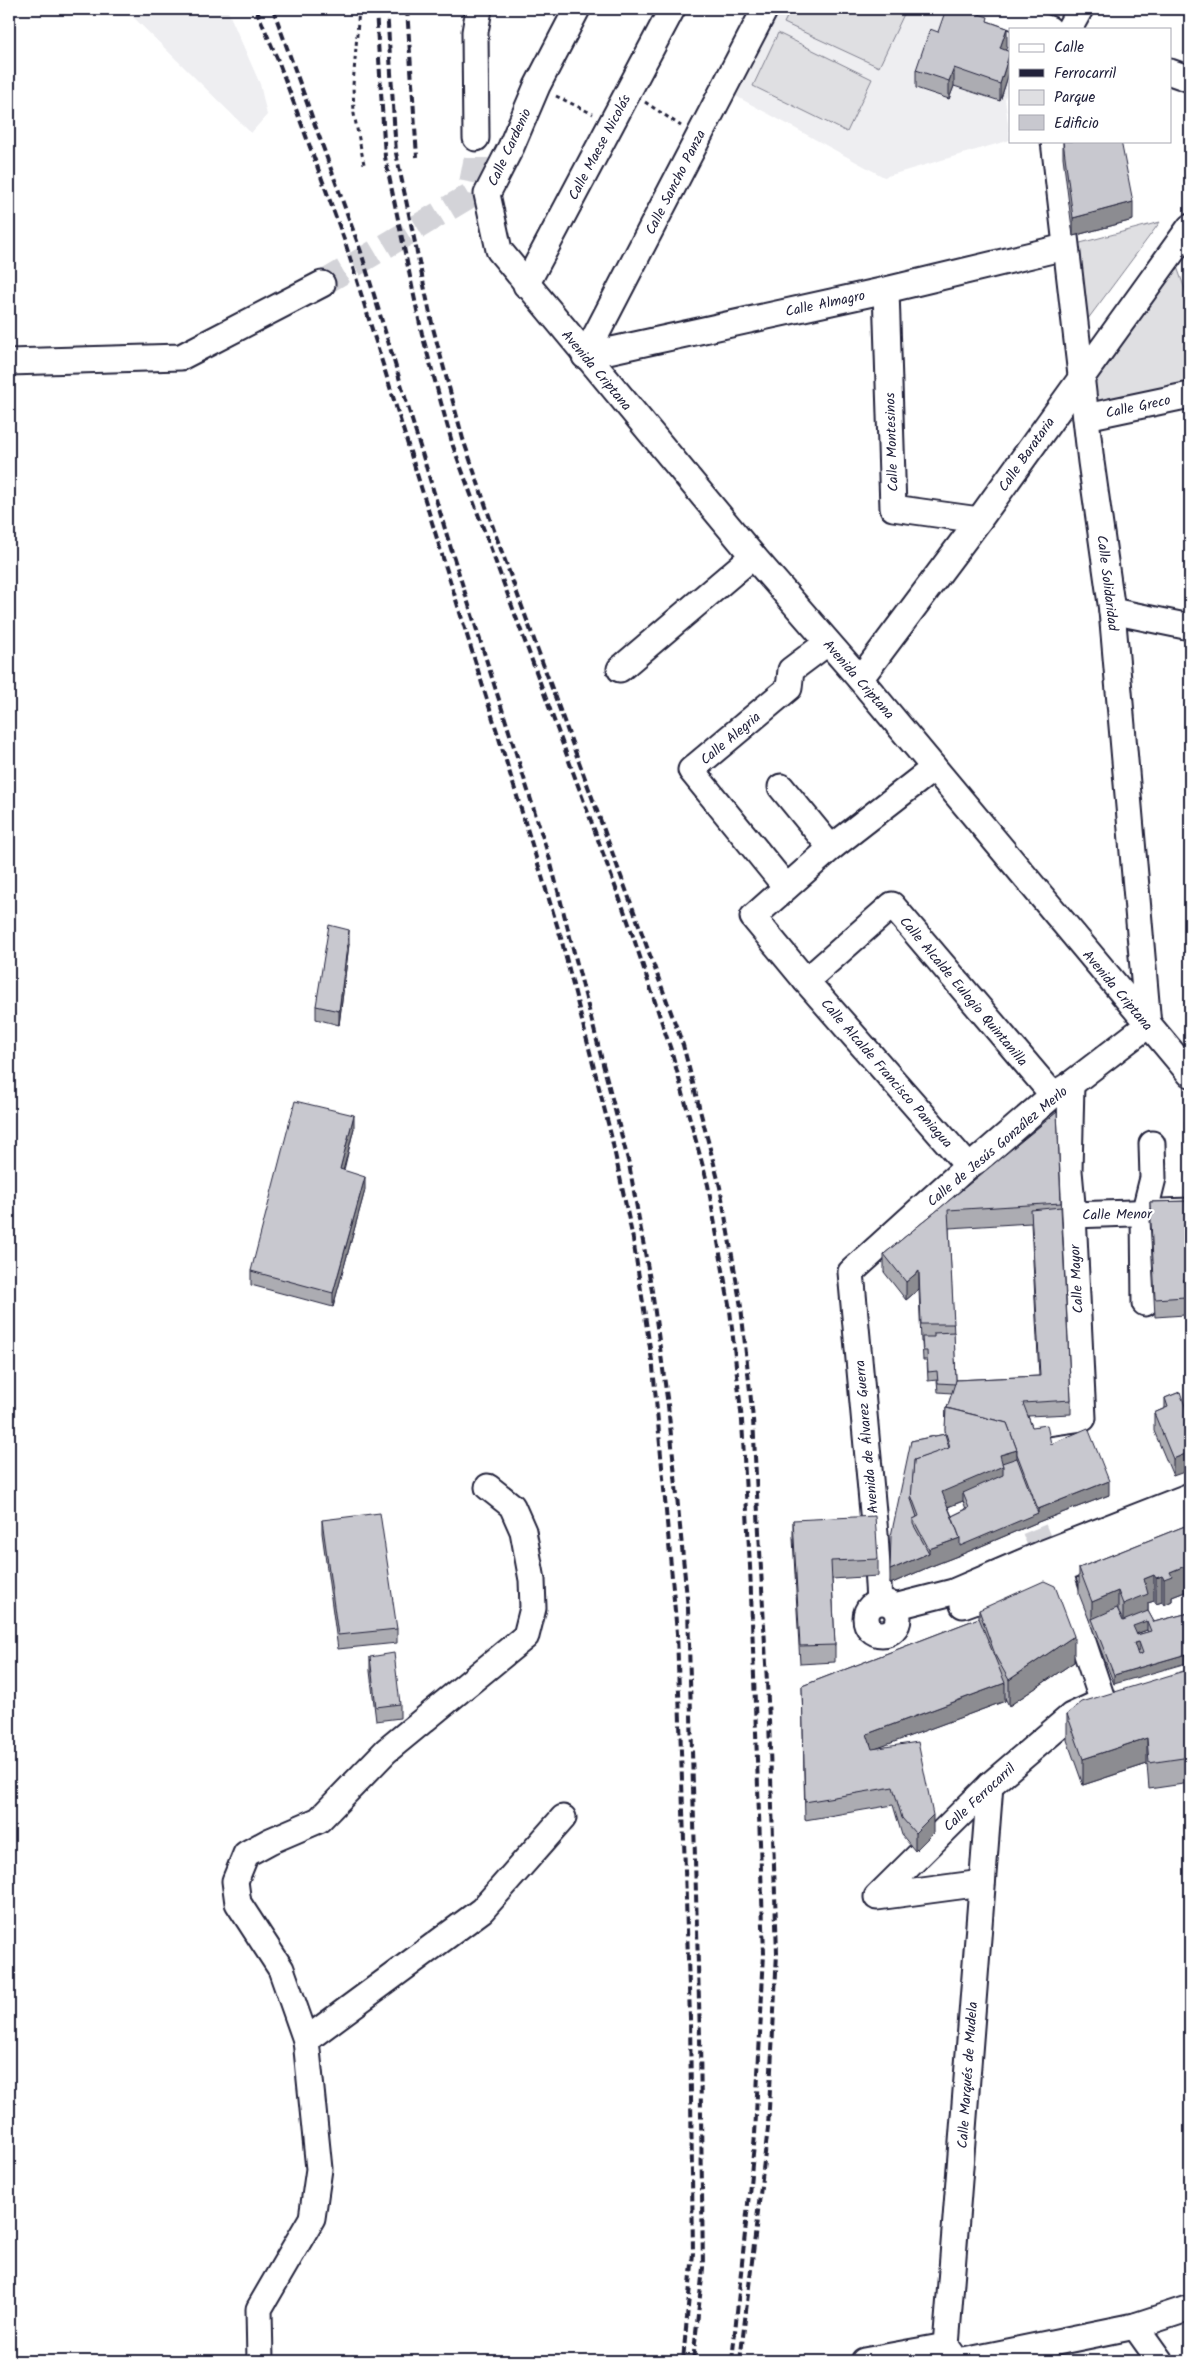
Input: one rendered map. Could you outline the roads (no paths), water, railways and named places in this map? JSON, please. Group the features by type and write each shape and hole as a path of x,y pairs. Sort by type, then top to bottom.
{"street":[{"path":"476,138 475,32 479,9"},
{"name":"Calle Cardenio","path":"526,285 499,250 487,194 511,147 537,86 577,9"},
{"name":"Calle Maese Nicolás","path":"526,285 672,9"},
{"name":"Calle Sancho Panza","path":"585,356 766,9"},
{"path":"992,9 1046,28"},
{"path":"1070,28 1080,9"},
{"path":"1172,73 1190,79"},
{"name":"Calle Solidaridad","path":"1054,142 1081,377 1112,610 1148,1025"},
{"name":"Calle Barataria","path":"860,679 979,520 1190,228"},
{"name":"Calle Almagro","path":"585,356 886,290 1065,247"},
{"path":"9,362 181,357 322,284"},
{"name":"Avenida Criptana","path":"526,285 753,556 860,679 1190,1074"},
{"name":"Calle Montesinos","path":"886,290 893,508 979,520"},
{"name":"Calle Greco","path":"1086,417 1190,395"},
{"path":"620,669 753,556"},
{"path":"1112,610 1190,627"},
{"name":"Calle Alegria","path":"786,887 691,770 789,688 791,670 827,643"},
{"path":"786,887 831,848 934,768"},
{"path":"781,787 831,848"},
{"name":"Calle Alcalde Francisco Paniagua","path":"786,887 752,917 968,1166"},
{"name":"Calle Alcalde Eulogio Quintanilla","path":"806,981 892,905 1062,1090"},
{"name":"Calle de Jesús González Merlo","path":"850,1272 968,1166 978,1160 1062,1090 1148,1025"},
{"name":"Calle Mayor","path":"1027,1426 1083,1418 1073,1214 1062,1090"},
{"path":"1145,1303 1144,1214 1153,1178 1152,1144"},
{"name":"Calle Menor","path":"1073,1214 1144,1214 1190,1211"},
{"name":"Avenida de Álvarez Guerra","path":"850,1272 876,1534 890,1610 1052,1562 1190,1518"},
{"path":"260,2361 259,2309 312,2218 319,2169 306,2040 280,1969 238,1903 235,1882 246,1854 270,1840 319,1820 386,1752 526,1636 533,1608 532,1580 523,1531 512,1506 488,1487"},
{"name":"Avenida de Álvarez Guerra","path":"1052,1562 1190,1496"},
{"path":"1052,1562 1102,1702"},
{"name":"Calle Ferrocarril","path":"982,1883 877,1897 990,1785 1071,1716 1102,1702 1129,1694"},
{"name":"Calle Marqués de Mudela","path":"956,2356 982,1883 990,1785"},
{"path":"306,2040 482,1910 562,1818"},
{"path":"864,2361 956,2356 1135,2326 1190,2308"},
{"path":"1135,2326 1160,2361"}],"tunnel":[{"path":"322,284 469,196 476,160 476,138"},
{"path":"1020,1495 1044,1553"}],"railway":[{"path":"256,9 279,63 344,239 561,938 611,1135 633,1239 653,1367 677,1633 690,2018 693,2253 683,2361"},
{"path":"273,9 361,252 452,552 550,860 629,1164 652,1291 668,1405 688,1608 700,2037 703,2268 693,2361"},
{"path":"376,9 385,157 422,334 453,446 629,924 672,1053 708,1185 730,1310 742,1421 750,1566 764,1953 755,2135 732,2361"},
{"path":"387,9 396,153 433,328 463,439 496,536 683,1045 720,1187 741,1307 753,1419 769,1720 777,1953 768,2128 740,2361"},
{"path":"407,9 417,157"}]}
